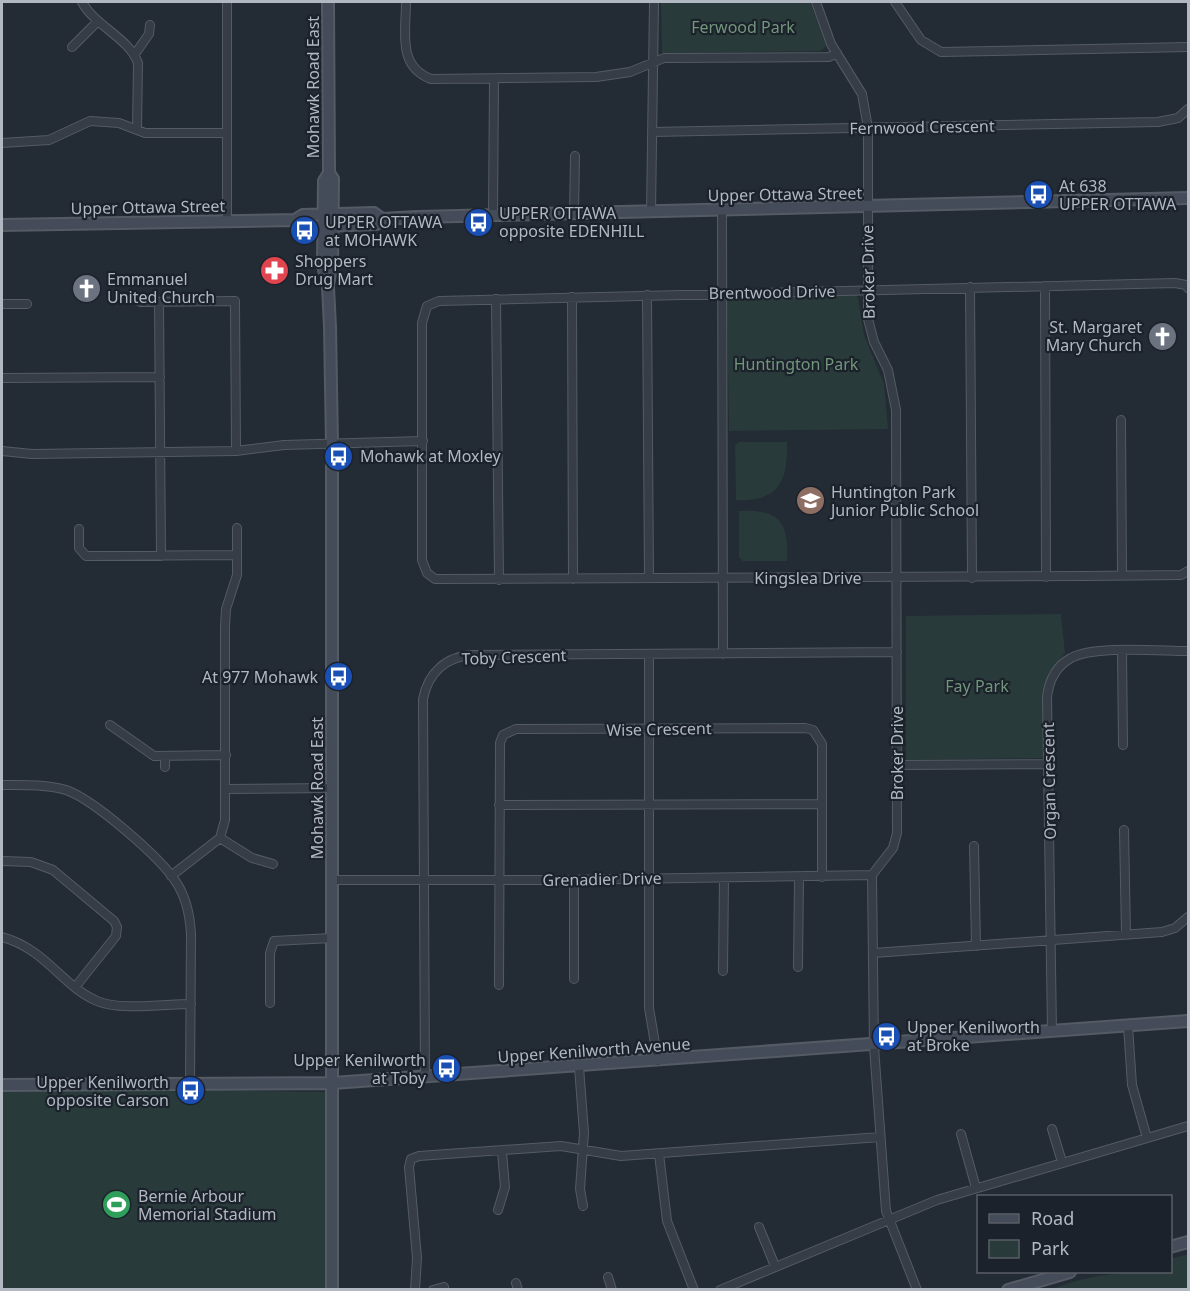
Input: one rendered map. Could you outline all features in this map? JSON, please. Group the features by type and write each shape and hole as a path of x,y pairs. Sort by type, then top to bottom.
{"main road":[{"name":"Mohawk Road East","path":"328,2 329,173 333,179 323,266 328,287 332,443 332,1290"},
{"name":"Upper Ottawa Street","path":"2,225 295,220 303,226 374,213 382,219 1188,198"},
{"name":"Upper Kenilworth Avenue","path":"2,1085 333,1083 1188,1022"},
{"path":"1172,1246 1188,1242"},
{"path":"1008,1290 1067,1273"}],"street":[{"path":"82,2 98,21 135,54 138,63 137,129"},
{"path":"226,221 227,2"},
{"path":"406,2 406,51 415,71 437,80 618,75 664,58 829,57 837,53"},
{"path":"651,212 654,2"},
{"name":"Broker Drive","path":"816,2 821,21 862,94 868,128 870,328 888,370 895,398 897,833 889,854 872,875"},
{"path":"895,2 921,40 941,52 1188,47"},
{"path":"72,47 98,21"},
{"path":"135,54 149,34 150,25"},
{"path":"493,216 494,79"},
{"name":"Fernwood Crescent","path":"652,132 1158,122 1178,118 1188,109"},
{"path":"2,143 49,140 90,121 105,121 145,133 225,133"},
{"path":"574,214 575,156"},
{"path":"722,210 723,654"},
{"name":"Brentwood Drive","path":"423,441 422,323 427,306 439,301 1175,283 1186,285 1188,288"},
{"path":"1045,286 1046,577"},
{"path":"970,287 972,578"},
{"path":"647,295 649,578"},
{"path":"572,297 573,579"},
{"path":"496,299 499,580"},
{"path":"140,302 235,301 236,451"},
{"path":"159,303 161,556"},
{"path":"2,304 27,304"},
{"path":"2,378 160,377"},
{"path":"1121,420 1122,576"},
{"path":"2,451 27,454 236,451 284,445 423,441"},
{"name":"Kingslea Drive","path":"423,441 422,560 427,574 440,580 972,578 1181,575 1188,571"},
{"path":"171,876 219,838 226,811 225,627 226,609 237,575 237,528"},
{"path":"79,529 79,548 86,556 237,555"},
{"path":"1122,651 1123,745"},
{"name":"Organ Crescent","path":"1052,1032 1047,697 1056,671 1072,657 1084,653 1188,651"},
{"name":"Toby Crescent","path":"425,1076 423,699 426,688 436,671 451,660 469,655 897,652"},
{"path":"649,654 649,1008 658,1061"},
{"path":"110,725 148,754 165,757 226,755"},
{"name":"Wise Crescent","path":"498,985 500,743 507,732 516,729 805,728 813,730 822,744 820,804 822,877"},
{"path":"165,757 165,767"},
{"path":"897,765 1048,764"},
{"path":"2,785 49,786 79,796 146,850 171,876 183,896 191,926 190,1085"},
{"path":"226,789 333,788"},
{"path":"499,805 820,804"},
{"path":"1124,830 1126,934"},
{"path":"219,838 252,858 273,864"},
{"path":"974,846 976,946"},
{"path":"2,861 27,861 52,870 116,924 116,936 76,986"},
{"path":"872,875 874,1045 888,1218 917,1290"},
{"name":"Grenadier Drive","path":"332,880 574,880 872,875"},
{"path":"798,967 799,877"},
{"path":"723,971 724,878"},
{"path":"574,880 574,979"},
{"path":"874,954 1162,932 1175,928 1188,917"},
{"path":"2,937 29,947 76,986 105,1004 191,1004"},
{"path":"270,1003 270,953 274,941 332,938"},
{"path":"1128,1026 1132,1085 1148,1138"},
{"path":"579,1067 584,1149 580,1189 583,1206"},
{"path":"720,1290 888,1218 976,1188 1188,1126"},
{"path":"1052,1129 1062,1162"},
{"path":"961,1134 976,1188"},
{"path":"415,1290 417,1258 411,1160 419,1156 502,1152 561,1146 621,1156 880,1137"},
{"path":"498,1210 505,1187 502,1152"},
{"path":"659,1154 667,1221 693,1290"},
{"path":"759,1227 775,1266"},
{"path":"608,1277 612,1290"},
{"path":"433,1290 444,1287"}],"green space":[{"name":"Ferwood Park","path":"661,2 810,2 826,46 821,51 662,53"},
{"name":"Huntington Park","path":"856,295 864,335 884,384 888,429 729,431 727,302 732,298"},
{"path":"739,442 787,442 786,468 783,478 771,493 751,500 736,500 735,445"},
{"path":"739,511 764,512 779,521 786,536 787,561 743,561 739,557"},
{"name":"Fay Park","path":"1061,614 1065,653 1048,674 1043,758 906,760 906,616"},
{"path":"193,1090 325,1092 325,1289 2,1289 2,1092"},
{"path":"1188,1254 1188,1289 1053,1289 1082,1280 1125,1273 1172,1273 1172,1259"}],"place":[{"name":"At 638 UPPER OTTAWA","path":"1038,195"},
{"name":"UPPER OTTAWA opposite EDENHILL","path":"478,222"},
{"name":"UPPER OTTAWA at MOHAWK","path":"304,231"},
{"name":"Shoppers Drug Mart","path":"274,270"},
{"name":"Emmanuel United Church","path":"86,288"},
{"name":"St. Margaret Mary Church","path":"1163,336"},
{"name":"Mohawk at Moxley","path":"339,456"},
{"name":"Huntington Park Junior Public School","path":"810,501"},
{"name":"At 977 Mohawk","path":"339,677"},
{"name":"Upper Kenilworth at Broke","path":"886,1036"},
{"name":"Upper Kenilworth at Toby","path":"447,1069"},
{"name":"Upper Kenilworth opposite Carson","path":"190,1091"},
{"name":"Bernie Arbour Memorial Stadium","path":"117,1205"}]}
